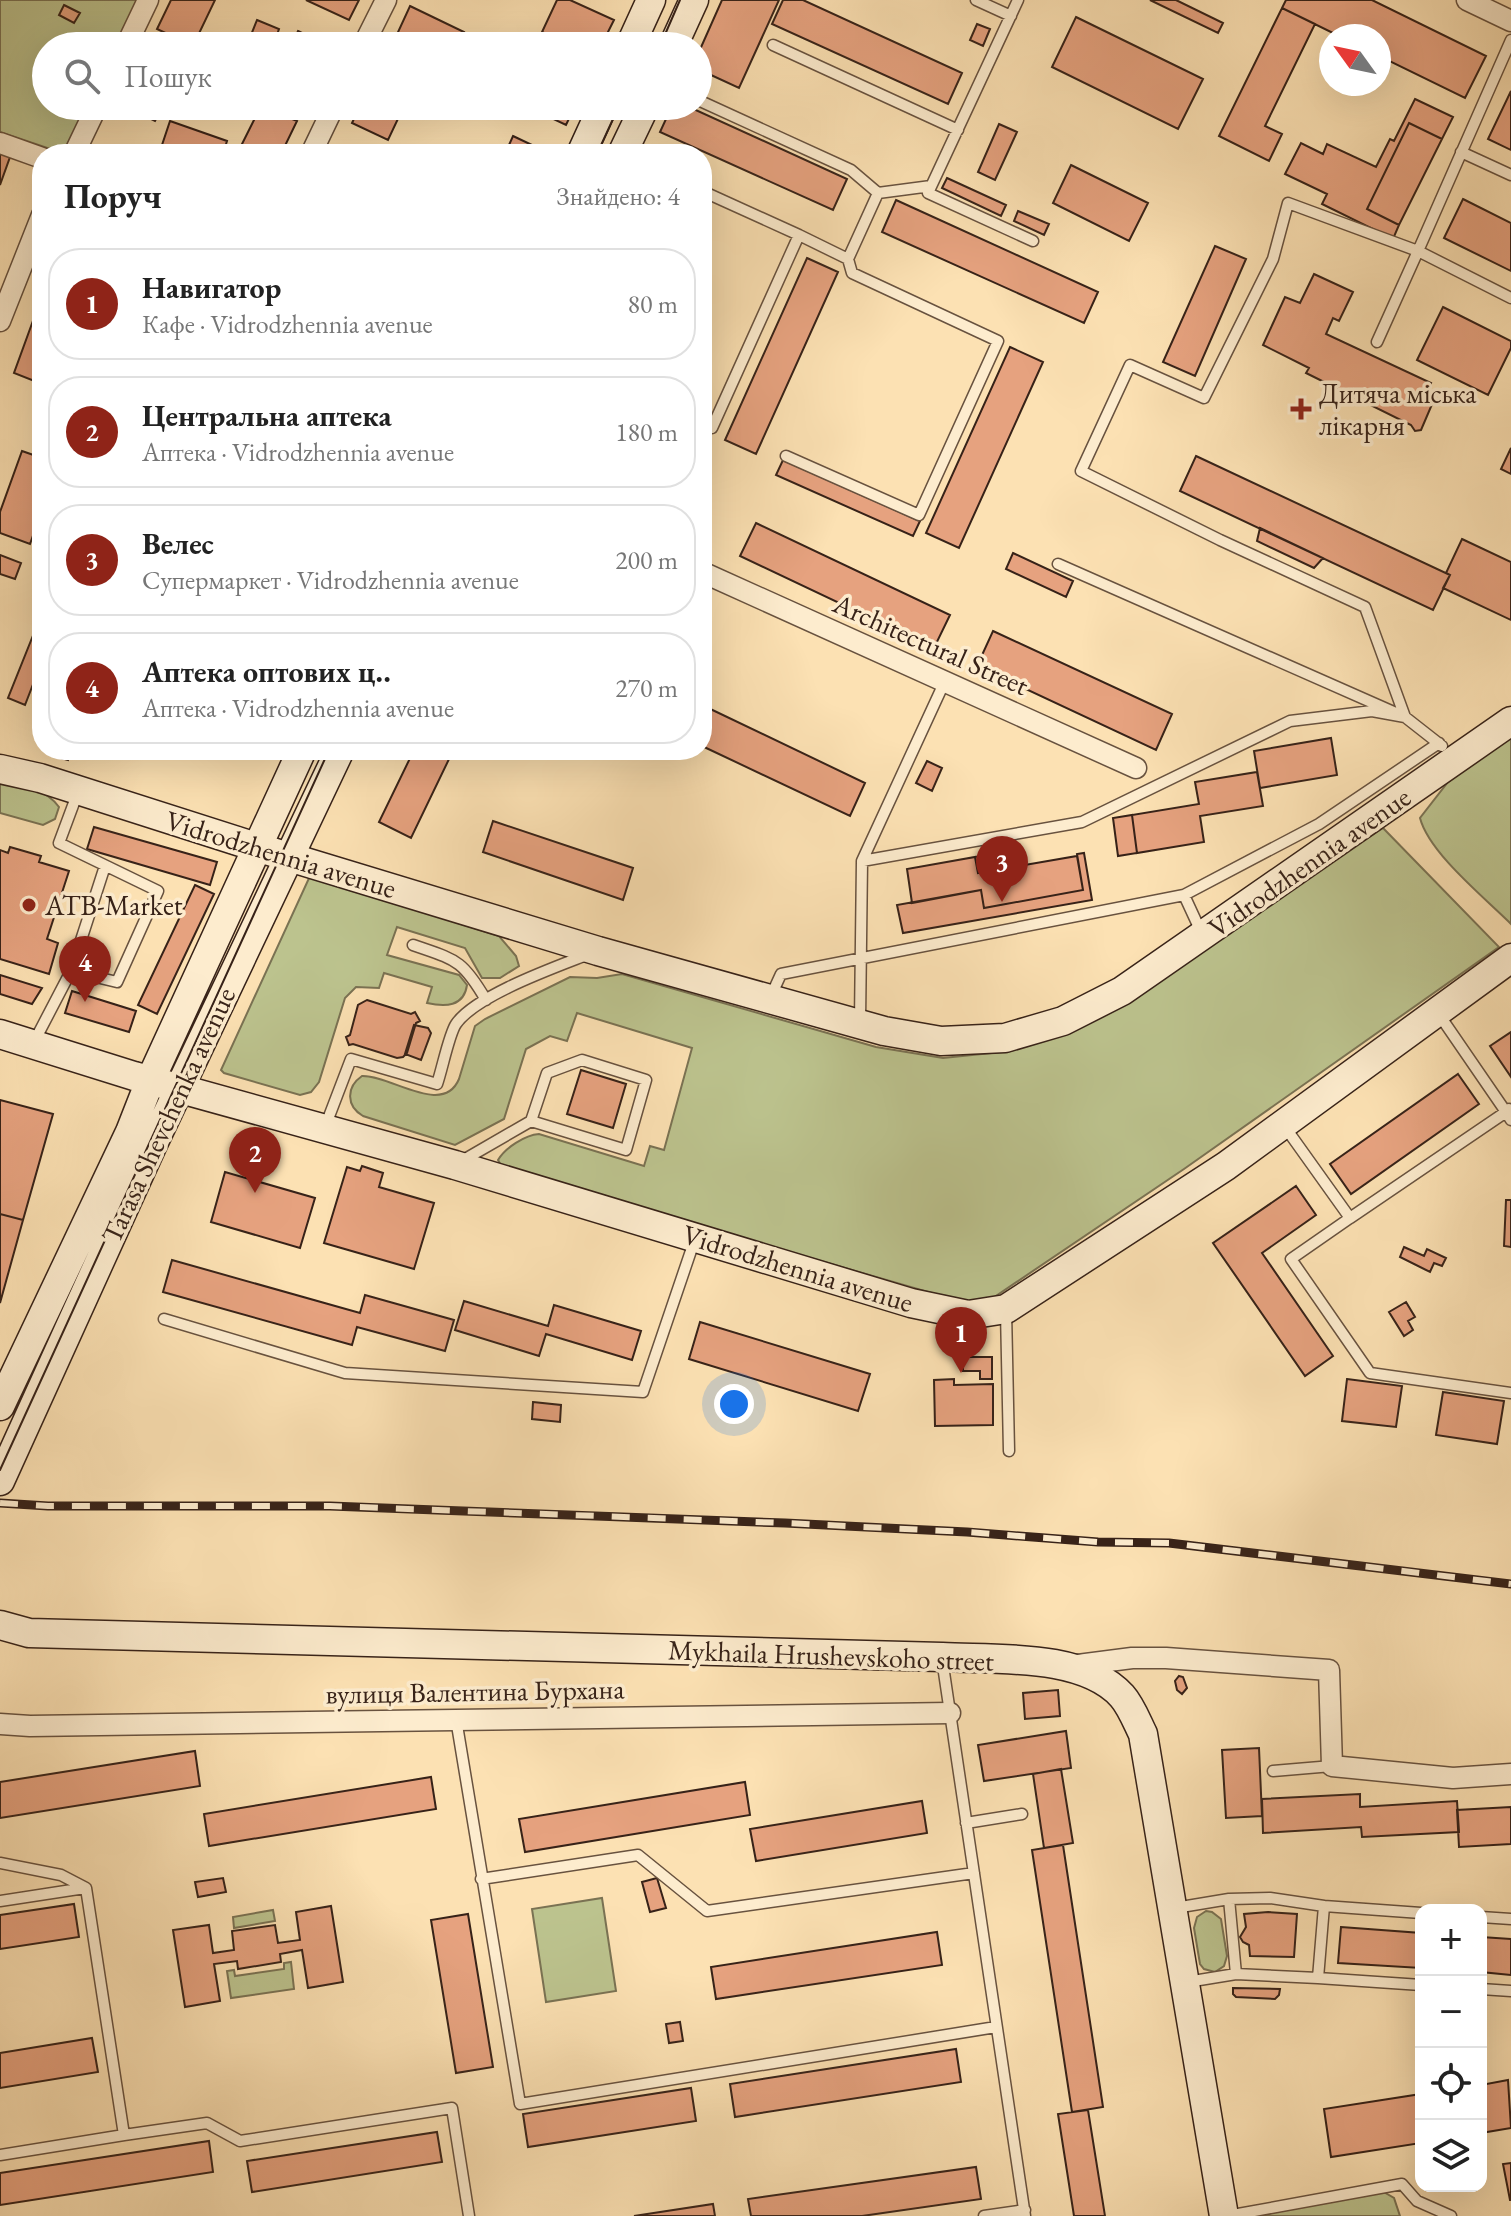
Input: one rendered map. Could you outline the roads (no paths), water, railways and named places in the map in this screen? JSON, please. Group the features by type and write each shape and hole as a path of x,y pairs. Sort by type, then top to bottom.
{"main road":[{"path":"636,32 651,0"},
{"path":"679,32 694,0"},
{"path":"586,144 597,120"},
{"path":"628,144 639,120"},
{"name":"Vidrodzhennia avenue","path":"0,767 768,1001 860,1025 941,1041 1005,1038 1063,1021 1122,991 1203,936 1449,751 1511,721"},
{"name":"Tarasa Shevchenka avenue","path":"0,1406 130,1132 150,1081 297,760"},
{"name":"Tarasa Shevchenka avenue","path":"0,1481 180,1088 335,760"},
{"name":"Vidrodzhennia avenue","path":"0,1034 150,1081 455,1165 911,1303 968,1315 1006,1309 1226,1166 1511,958"},
{"name":"Mykhaila Hrushevskoho street","path":"0,1625 29,1633 942,1657 1070,1666 1100,1678 1123,1697 1143,1734 1224,2216"}],"street":[{"path":"133,32 148,0"},
{"path":"370,32 386,0"},
{"path":"1467,0 1511,21"},
{"path":"79,144 90,120"},
{"path":"316,144 327,120"},
{"path":"0,143 32,154"},
{"path":"0,321 32,240"},
{"name":"Architectural Street","path":"712,576 1136,768"},
{"path":"1070,1666 1132,1658 1166,1658 1329,1670 1332,1766 1453,1778 1511,1774"},
{"name":"вулиця Валентина Бурхана","path":"0,1724 950,1713"}],"lane":[{"path":"976,0 1011,16"},
{"path":"1018,0 928,193 1033,241"},
{"path":"1377,342 1511,40"},
{"path":"773,45 958,130"},
{"path":"712,106 851,170 878,193 931,186"},
{"path":"1461,152 1511,175"},
{"path":"786,456 919,515 998,341 852,273 848,259 878,193"},
{"path":"712,196 848,259"},
{"path":"1405,717 1365,607 1081,471 1130,365 1204,398 1273,259 1288,203 1418,251 1511,298"},
{"path":"712,428 799,235"},
{"path":"768,1001 781,974 1184,895 1449,751 1405,717 1058,564"},
{"path":"860,1025 862,861 945,681"},
{"path":"862,861 1082,822 1290,721 1372,711 1405,717"},
{"path":"71,971 117,982 158,891 59,843 79,790"},
{"path":"33,1044 71,971 105,866"},
{"path":"1184,895 1203,936"},
{"path":"413,945 456,960 473,978 486,1000"},
{"path":"325,1129 351,1059 437,1084 456,1024 486,1000 543,971 598,951"},
{"path":"1437,1012 1509,1113 1291,1259 1370,1373 1511,1393"},
{"path":"455,1165 531,1121 547,1073 582,1060 646,1080 626,1150 531,1121"},
{"path":"1283,1124 1350,1218"},
{"path":"164,1319 345,1373 643,1392 695,1237"},
{"path":"1006,1309 1009,1451"},
{"path":"942,1657 1025,2213 984,2216"},
{"path":"456,1719 520,2104 996,2027"},
{"path":"1273,1771 1332,1766"},
{"path":"966,1823 1022,1814"},
{"path":"481,1879 638,1855 707,1911 974,1873"},
{"path":"0,1863 61,1875 86,1888"},
{"path":"0,1901 86,1888"},
{"path":"86,1888 124,2135"},
{"path":"1173,1908 1229,1899 1270,1898 1324,1906 1415,1913"},
{"path":"1229,1899 1236,1974"},
{"path":"1318,1978 1324,1906"},
{"path":"1487,1917 1511,1919"},
{"path":"1186,1982 1236,1974 1415,1985"},
{"path":"1487,1989 1511,1991"},
{"path":"0,2155 207,2123 240,2141 452,2108 469,2216"},
{"path":"1224,2216 1402,2184 1417,2201 1451,2216"}],"tram line":[{"path":"666,32 680,0"},
{"path":"602,144 613,120"},
{"path":"0,1470 324,760"}],"railway":[{"path":"0,1503 48,1506 330,1506 967,1532 1098,1542 1169,1543 1511,1584"}],"place":[{"name":"Дитяча міська лікарня","path":"1301,409"},
{"name":"Велес","path":"1002,902"},
{"name":"ATB-Market","path":"29,905"},
{"name":"Аптека оптових ц‥","path":"85,1002"},
{"name":"Центральна аптека","path":"255,1193"},
{"name":"Навигатор","path":"961,1373"}]}
